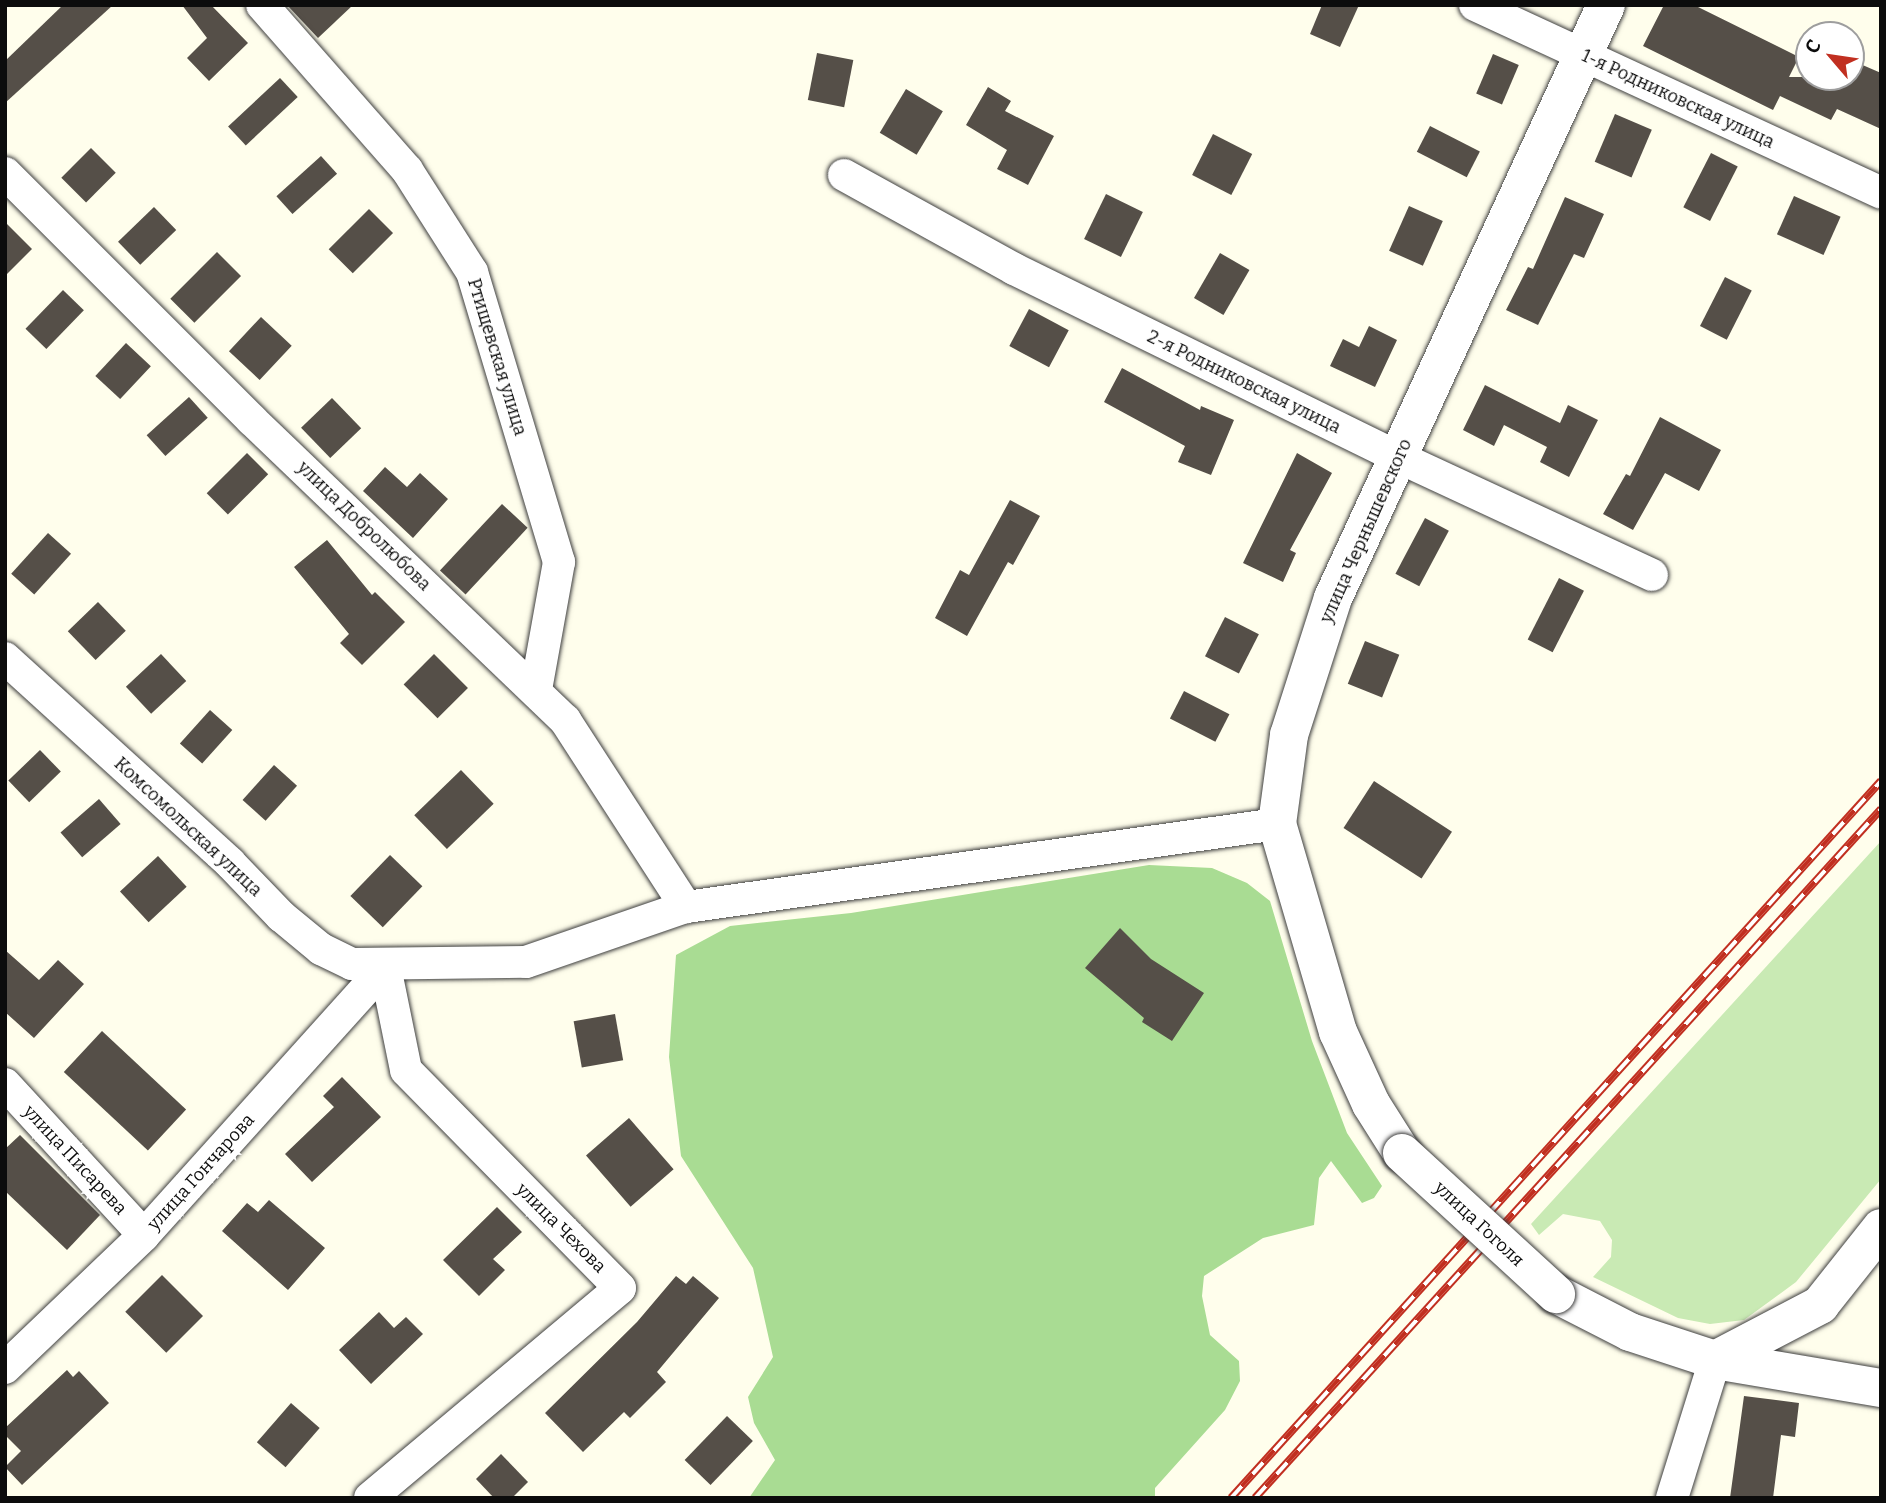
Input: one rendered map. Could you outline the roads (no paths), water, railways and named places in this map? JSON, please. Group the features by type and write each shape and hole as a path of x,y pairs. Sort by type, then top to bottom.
{"street":[{"name":"Ртищевская улица","path":"262,5 407,170 472,272 559,562 536,690"},
{"name":"1-я Родниковская улица","path":"1475,5 1881,192"},
{"name":"улица Чернышевского","path":"1402,1153 1371,1104 1338,1032 1277,824 1296,706 1333,598 1606,5"},
{"name":"улица Добролюбова","path":"5,173 252,420 565,720 686,907"},
{"name":"2-я Родниковская улица","path":"844,175 1014,269 1398,457 1652,575"},
{"name":"Комсомольская улица","path":"5,658 230,863 281,916 321,949 352,964 385,967 526,962 686,907 1277,824"},
{"name":"улица Гончарова","path":"5,1368 144,1235 385,967"},
{"name":"улица Чехова","path":"370,1498 620,1288 406,1070 385,967"},
{"name":"улица Писарева","path":"5,1084 144,1235"},
{"name":"улица Гоголя","path":"1402,1153 1556,1294 1630,1332 1715,1360 1881,1388"},
{"path":"1672,1498 1715,1360 1820,1305 1881,1228"}],"railway":[{"path":"1231,1498 1881,781"},
{"path":"1255,1498 1881,809"}]}
